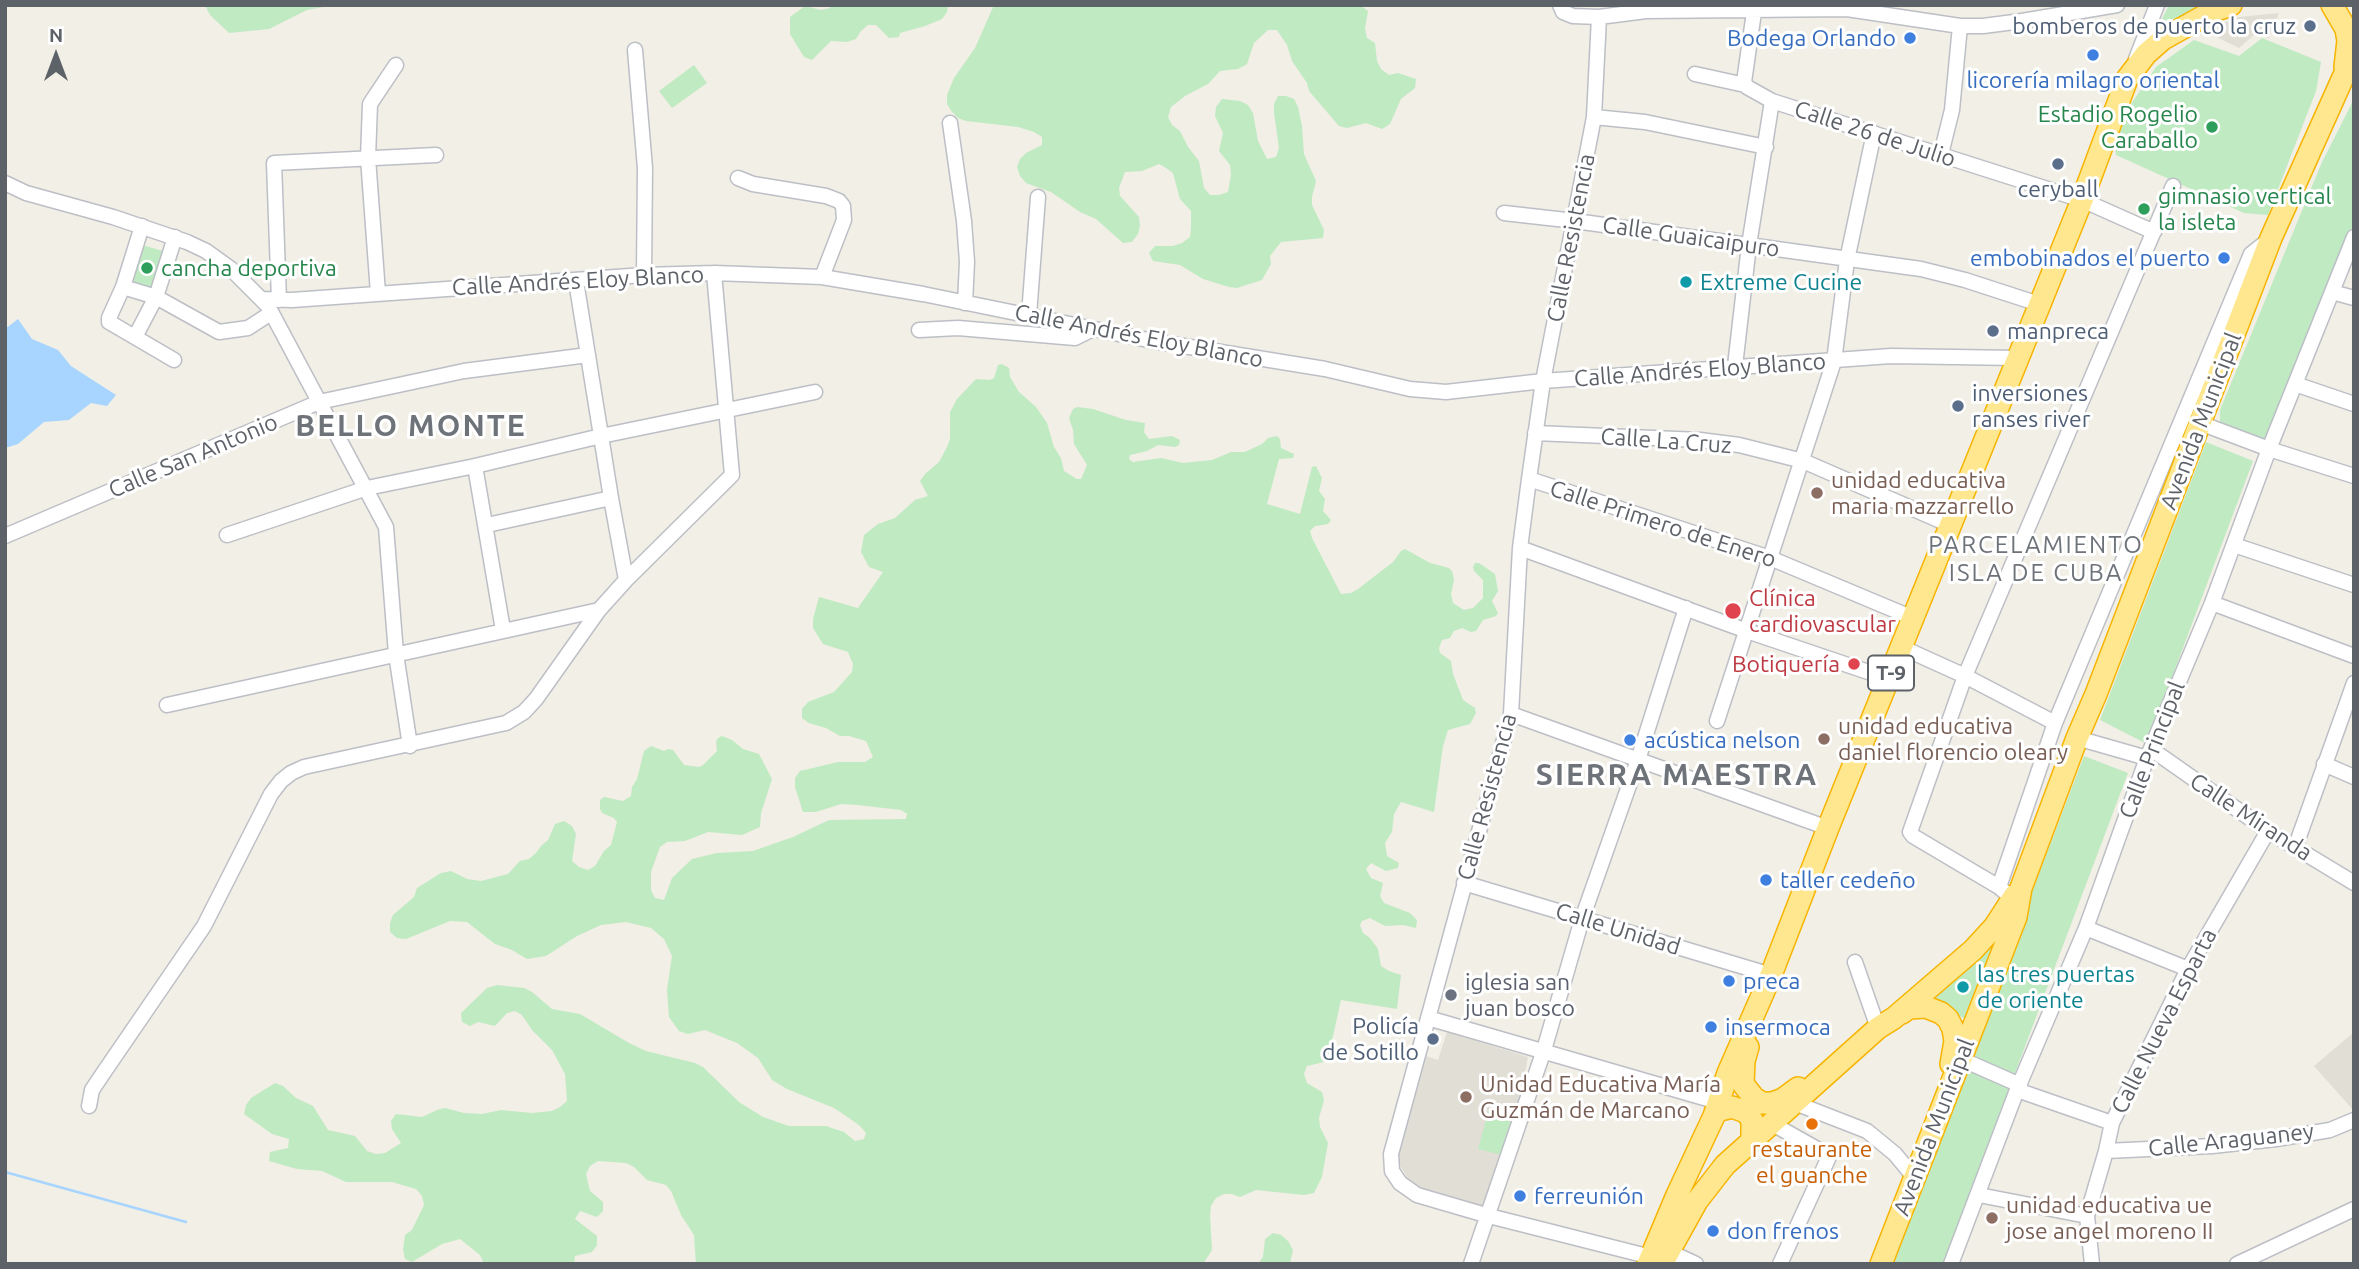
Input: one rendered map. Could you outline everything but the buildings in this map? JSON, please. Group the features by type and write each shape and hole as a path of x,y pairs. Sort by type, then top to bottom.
{"highway":[{"name":"T-9","path":"1658,1259 1677,1195 1703,1143 1728,1073 1771,975 2082,200 2127,79 2146,54 2163,39 2213,11 2231,5"},
{"name":"T-9","path":"2332,5 2346,29 2349,61"},
{"name":"Avenida Municipal","path":"1881,1264 2016,917 2011,891 2096,694 2271,238 2349,61"},
{"name":"T-9","path":"1658,1259 1711,1181 1752,1139 1973,950 1995,926 2011,891"},
{"name":"T-9","path":"1771,975 1744,1061 1743,1084 1746,1091 1762,1102 1783,1099 1816,1072 1835,1066"},
{"name":"Avenida Municipal","path":"1872,1264 1949,1069 1955,1041 1948,1020 1941,1013 1926,1007 1909,1009 1886,1023"},
{"path":"1717,1107 1732,1107 1746,1112 1752,1120 1752,1139"}],"street":[{"path":"1560,5 1563,12 1573,16 1599,17 1647,8 1847,9 1960,26 2022,21 2117,5"},
{"name":"T-9","path":"2127,79 2157,5"},
{"path":"1745,85 1755,7"},
{"name":"Calle Resistencia","path":"1599,17 1594,117 1543,381 1520,548 1511,714 1394,1139 1392,1171 1400,1184 1417,1195 1658,1259 1696,1264"},
{"path":"1941,154 1952,110 1960,26"},
{"path":"635,50 645,168 643,275"},
{"path":"378,293 368,158 370,104 396,65"},
{"name":"Calle 26 de Julio","path":"1695,74 1745,85 1772,100 2082,200 2154,232"},
{"path":"1735,366 1749,245 1772,100"},
{"path":"1594,117 1645,122 1766,147"},
{"path":"950,123 964,222 967,262 965,303"},
{"path":"1717,721 1834,360 1847,260 1874,133"},
{"path":"410,746 396,654 386,527 319,402 275,307 274,163 436,155"},
{"path":"738,178 753,184 826,196 839,201 843,206 844,220 822,278"},
{"path":"5,183 26,193 142,226 206,251 231,269 261,299 275,307"},
{"path":"2173,186 1965,676 1910,832 2011,891 2056,723 2251,254 2271,238"},
{"path":"1029,315 1038,197"},
{"name":"Calle Guaicaipuro","path":"1504,214 1575,220 1921,269 2039,304"},
{"path":"142,226 123,287 108,320 174,360"},
{"path":"135,337 156,297 174,237"},
{"name":"Calle Principal","path":"1951,1264 2019,1088 2086,928 2149,754 2212,603 2269,449 2354,237"},
{"path":"89,1106 92,1090 107,1066 204,926 271,794 281,781 304,767 506,723 524,712 599,610 732,475 714,273"},
{"name":"Calle Andrés Eloy Blanco","path":"275,307 378,293 643,275 714,273 822,278 923,294 1153,341 1325,369 1410,389 1446,392 1543,381 1834,360 1924,355 2017,358"},
{"path":"576,281 626,580"},
{"path":"123,287 156,297 219,332 248,328 275,307"},
{"path":"2332,292 2354,298"},
{"path":"919,330 958,328 1075,338 1093,328"},
{"name":"Calle San Antonio","path":"5,536 319,402 464,371 588,355"},
{"path":"2295,384 2354,404"},
{"path":"228,535 367,488 815,392"},
{"path":"2200,423 2269,449 2354,476"},
{"name":"Calle La Cruz","path":"1535,433 1700,440 1739,445 1803,461 1950,525"},
{"path":"475,466 503,630"},
{"name":"Calle Primero de Enero","path":"1529,479 1770,558 1913,618"},
{"path":"487,525 611,498"},
{"path":"2234,545 2354,585"},
{"path":"1520,548 1747,631 1889,679"},
{"path":"2212,603 2354,656"},
{"path":"1471,1264 1544,1050 1582,919 1638,760 1686,608"},
{"path":"167,705 599,610"},
{"path":"1901,647 1965,676 2056,723"},
{"path":"2295,848 2354,682"},
{"path":"1511,714 1828,828"},
{"name":"Calle Miranda","path":"2077,738 2149,754 2354,883"},
{"path":"2324,764 2354,777"},
{"name":"Calle Nueva Esparta","path":"2092,1264 2087,1216 2112,1122 2188,969 2268,831"},
{"name":"Calle Unidad","path":"1464,883 1771,975"},
{"path":"2086,928 2188,969"},
{"path":"1854,962 1886,1023"},
{"path":"1427,1018 1544,1050 1717,1107"},
{"path":"1961,1059 2019,1088 2112,1122"},
{"path":"1795,1103 1867,1132 1895,1154 1909,1171"},
{"name":"Calle Araguaney","path":"2106,1151 2212,1146 2276,1139 2330,1130 2354,1120"},
{"path":"1771,1123 1826,1154 1828,1159 1780,1264"},
{"path":"1979,1195 2087,1216"},
{"path":"2237,1264 2354,1209"}],"shaded area":[{"path":"2279,13 2269,38 2254,35 2239,48 2204,31 2239,17"},
{"name":"Unidad Educativa María Guzmán de Marcano","path":"1447,1032 1528,1057 1513,1134 1482,1211 1411,1185 1395,1156 1423,1055 1438,1060"},
{"path":"2354,1032 2354,1111 2314,1066"}],"green space":[{"path":"205,5 325,5 307,10 269,29 229,33 210,15"},
{"path":"832,5 948,5 942,19 900,33 899,37 889,38 876,25 868,25 856,39 847,42 831,41 812,60 804,57 790,34 790,17 805,6 821,10"},
{"path":"994,5 1360,5 1368,11 1365,29 1367,38 1375,43 1381,69 1389,75 1398,73 1416,79 1415,88 1401,99 1390,124 1382,129 1366,123 1347,128 1339,126 1309,91 1277,30 1268,30 1254,43 1247,64 1238,69 1220,71 1208,84 1171,107 1168,117 1199,161 1204,188 1210,195 1219,195 1228,192 1231,174 1230,165 1219,151 1223,133 1215,116 1216,107 1222,99 1248,105 1253,113 1258,141 1267,159 1276,157 1279,148 1274,113 1278,96 1294,99 1298,107 1304,154 1316,181 1312,205 1324,230 1323,238 1281,242 1270,256 1271,264 1262,280 1237,288 1229,287 1203,279 1180,265 1153,261 1149,253 1155,246 1173,246 1190,237 1191,211 1180,199 1173,173 1166,168 1159,164 1142,171 1125,172 1119,188 1120,196 1139,217 1140,226 1132,242 1123,243 1096,219 1080,212 1051,192 1026,183 1020,176 1017,167 1020,159 1042,145 1042,137 1018,127 966,121 952,112 947,104 947,95 954,78 975,48"},
{"path":"2169,5 2219,5 2159,25"},
{"name":"Estadio Rogelio Caraballo","path":"2262,38 2321,62 2316,91 2268,215 2244,213 2116,155 2115,146 2129,107 2156,67 2194,40 2239,56"},
{"path":"694,65 707,83 672,108 659,91"},
{"path":"2354,99 2354,223 2269,438 2263,442 2220,424 2220,410 2322,162"},
{"name":"cancha deportiva","path":"142,245 163,251 153,291 130,285"},
{"path":"998,365 1009,368 1010,377 1019,392 1036,407 1047,423 1064,471 1077,479 1081,479 1087,465 1074,444 1069,418 1077,407 1145,423 1144,432 1149,439 1172,436 1180,440 1175,447 1158,445 1130,455 1129,459 1133,462 1161,458 1183,463 1212,460 1231,452 1245,452 1268,438 1277,436 1281,448 1294,454 1293,458 1279,459 1267,504 1300,514 1312,467 1316,466 1322,478 1319,491 1325,499 1323,511 1331,520 1328,524 1315,526 1310,531 1341,594 1358,589 1393,562 1405,549 1452,571 1453,603 1464,610 1473,608 1483,598 1483,580 1474,571 1475,563 1495,574 1498,591 1492,601 1498,613 1496,616 1483,620 1476,631 1462,628 1454,631 1450,638 1442,640 1439,648 1440,653 1451,661 1463,700 1475,708 1476,713 1470,724 1448,730 1443,746 1434,812 1401,802 1394,814 1392,832 1385,843 1387,856 1399,863 1398,868 1386,871 1371,863 1366,869 1371,878 1383,883 1380,896 1384,903 1410,913 1417,920 1416,928 1403,925 1385,926 1370,918 1362,921 1360,925 1363,933 1378,949 1381,966 1401,975 1397,1009 1341,1000 1329,1054 1324,1062 1307,1066 1304,1074 1307,1083 1322,1092 1324,1100 1319,1118 1320,1127 1328,1143 1322,1177 1314,1193 1304,1195 1256,1190 1240,1197 1224,1194 1216,1198 1210,1215 1212,1250 1203,1264 696,1264 694,1235 666,1185 647,1180 626,1163 598,1161 590,1166 586,1174 590,1191 603,1202 603,1211 597,1217 580,1211 575,1219 597,1236 597,1245 592,1252 575,1256 574,1264 484,1264 480,1255 460,1239 442,1244 412,1262 405,1259 403,1250 405,1235 412,1230 424,1205 422,1196 416,1189 392,1182 346,1182 322,1171 297,1169 269,1161 270,1152 288,1148 289,1139 272,1134 244,1114 251,1098 275,1083 313,1106 328,1130 355,1136 367,1151 376,1154 385,1153 401,1143 392,1129 391,1121 396,1114 422,1117 445,1108 464,1113 482,1114 501,1110 532,1113 552,1111 560,1107 567,1101 565,1074 552,1050 532,1030 522,1015 515,1011 507,1013 495,1026 478,1022 470,1026 462,1022 461,1013 487,988 497,985 524,988 552,1009 580,1014 646,1051 695,1063 703,1067 739,1102 763,1117 789,1126 826,1126 844,1132 855,1141 864,1139 866,1133 859,1125 834,1108 772,1080 758,1058 737,1043 705,1030 688,1034 679,1031 669,1017 667,990 672,956 664,939 651,928 626,922 601,925 577,936 546,956 527,959 495,944 467,922 450,921 406,939 397,938 390,932 390,923 393,915 414,897 417,888 441,873 451,871 467,879 481,881 508,874 520,861 529,859 536,853 548,840 555,824 564,821 572,826 576,834 572,861 588,870 595,866 611,845 617,822 602,813 600,800 604,797 623,801 631,796 644,751 651,746 664,751 673,750 684,765 699,767 717,751 716,742 722,736 743,749 759,754 772,779 761,813 760,827 742,835 708,832 685,841 667,842 660,847 651,872 651,890 655,898 664,900 672,878 692,859 717,853 753,851 793,837 829,820 906,819 907,814 901,810 858,805 841,804 816,812 803,812 795,787 795,778 800,771 838,762 865,762 873,757 866,741 840,736 802,718 802,709 808,702 834,692 852,672 853,664 848,652 823,644 813,628 813,619 819,597 858,608 883,572 869,567 861,552 864,535 878,524 895,518 915,500 928,496 920,481 939,462 947,447 950,439 950,412 957,399 976,379 994,378"},
{"path":"2206,442 2253,461 2147,744 2100,720"},
{"path":"2084,756 2128,773 1943,1264 1889,1264"},
{"path":"1996,937 1964,1018 1931,1002"},
{"path":"1489,1109 1512,1115 1502,1155 1478,1149"},
{"path":"1273,1233 1281,1235 1293,1250 1290,1264 1258,1264 1263,1257 1265,1239"}],"water":[{"path":"18,319 32,339 58,350 71,366 116,395 107,406 91,403 69,420 44,422 18,444 5,448 5,329"}],"waterway":[{"path":"5,1172 186,1222"}],"place":[{"name":"bomberos de puerto la cruz","path":"2310,26"},
{"name":"Bodega Orlando","path":"1910,38"},
{"name":"licorería milagro oriental","path":"2093,55"},
{"name":"Estadio Rogelio Caraballo","path":"2212,127"},
{"name":"ceryball","path":"2058,164"},
{"name":"gimnasio vertical la isleta","path":"2144,209"},
{"name":"embobinados el puerto","path":"2224,258"},
{"name":"cancha deportiva","path":"147,268"},
{"name":"Extreme Cucine","path":"1686,282"},
{"name":"manpreca","path":"1993,331"},
{"name":"inversiones ranses river","path":"1958,406"},
{"name":"unidad educativa maria mazzarrello","path":"1817,493"},
{"name":"Clínica cardiovascular","path":"1733,611"},
{"name":"Botiquería","path":"1854,664"},
{"name":"unidad educativa daniel florencio oleary","path":"1824,739"},
{"name":"acústica nelson","path":"1630,740"},
{"name":"taller cedeño","path":"1766,880"},
{"name":"preca","path":"1729,981"},
{"name":"las tres puertas de oriente","path":"1963,987"},
{"name":"iglesia san juan bosco","path":"1451,995"},
{"name":"insermoca","path":"1711,1027"},
{"name":"Policía de Sotillo","path":"1433,1039"},
{"name":"Unidad Educativa María Guzmán de Marcano","path":"1466,1097"},
{"name":"restaurante el guanche","path":"1812,1124"},
{"name":"ferreunión","path":"1520,1196"},
{"name":"unidad educativa ue jose angel moreno II","path":"1992,1218"},
{"name":"don frenos","path":"1713,1231"}],"district":[{"name":"BELLO MONTE","path":"411,426"},
{"name":"PARCELAMIENTO ISLA DE CUBA","path":"2036,559"},
{"name":"SIERRA MAESTRA","path":"1677,775"}]}
